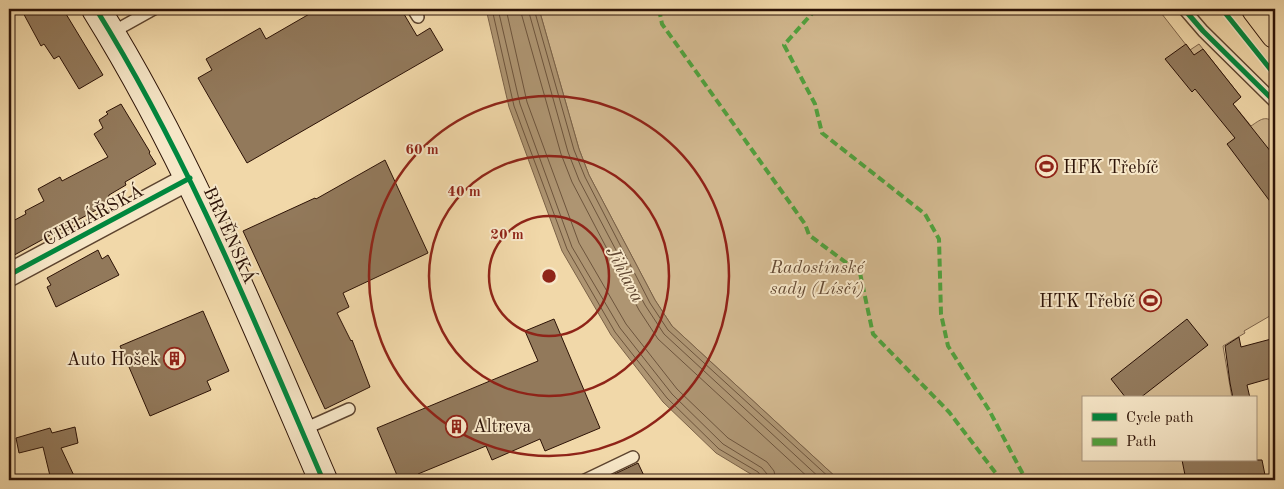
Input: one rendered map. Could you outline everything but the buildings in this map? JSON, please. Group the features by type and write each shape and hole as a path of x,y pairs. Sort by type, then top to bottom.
{"main road":[{"path":"1256,9 1275,34"}],"street":[{"name":"BRNĚNSKÁ","path":"96,9 190,178 323,480"},
{"name":"CIHLÁŘSKÁ","path":"9,275 190,178"}],"lane":[{"path":"111,33 154,9"},
{"path":"1184,9 1275,102"},
{"path":"302,430 349,410"},
{"path":"585,480 633,457"}],"green space":[{"name":"Radostínské sady (Lísčí)","path":"539,9 1158,9 1190,50 1199,44 1241,97 1233,104 1251,126 1260,120 1266,119 1275,124 1275,313 1223,346 1232,396 1082,396 1082,462 1244,462 1249,480 839,480 672,326 655,300 589,175 579,149"}],"water":[{"name":"Jihlava","path":"486,9 539,9 579,149 589,175 655,300 672,326 839,480 759,480 716,453 663,402 611,335 562,251 509,107"}],"marked path":[{"path":"659,9 662,24 805,224 809,235 860,273 873,334 949,412 1001,480"},
{"path":"816,9 784,45 815,104 822,133 925,214 939,239 941,314 948,346 989,410 1026,480"}],"cycle path":[{"path":"96,9 161,123 190,181 245,300 323,480"},
{"path":"1184,9 1203,31 1275,102"},
{"path":"1222,9 1275,75"},
{"path":"9,275 190,178"}],"place":[{"name":"HFK Třebíč","path":"1047,167"},
{"name":"HTK Třebíč","path":"1151,301"},
{"name":"Auto Hošek","path":"175,359"},
{"name":"Altreva","path":"457,426"}]}
